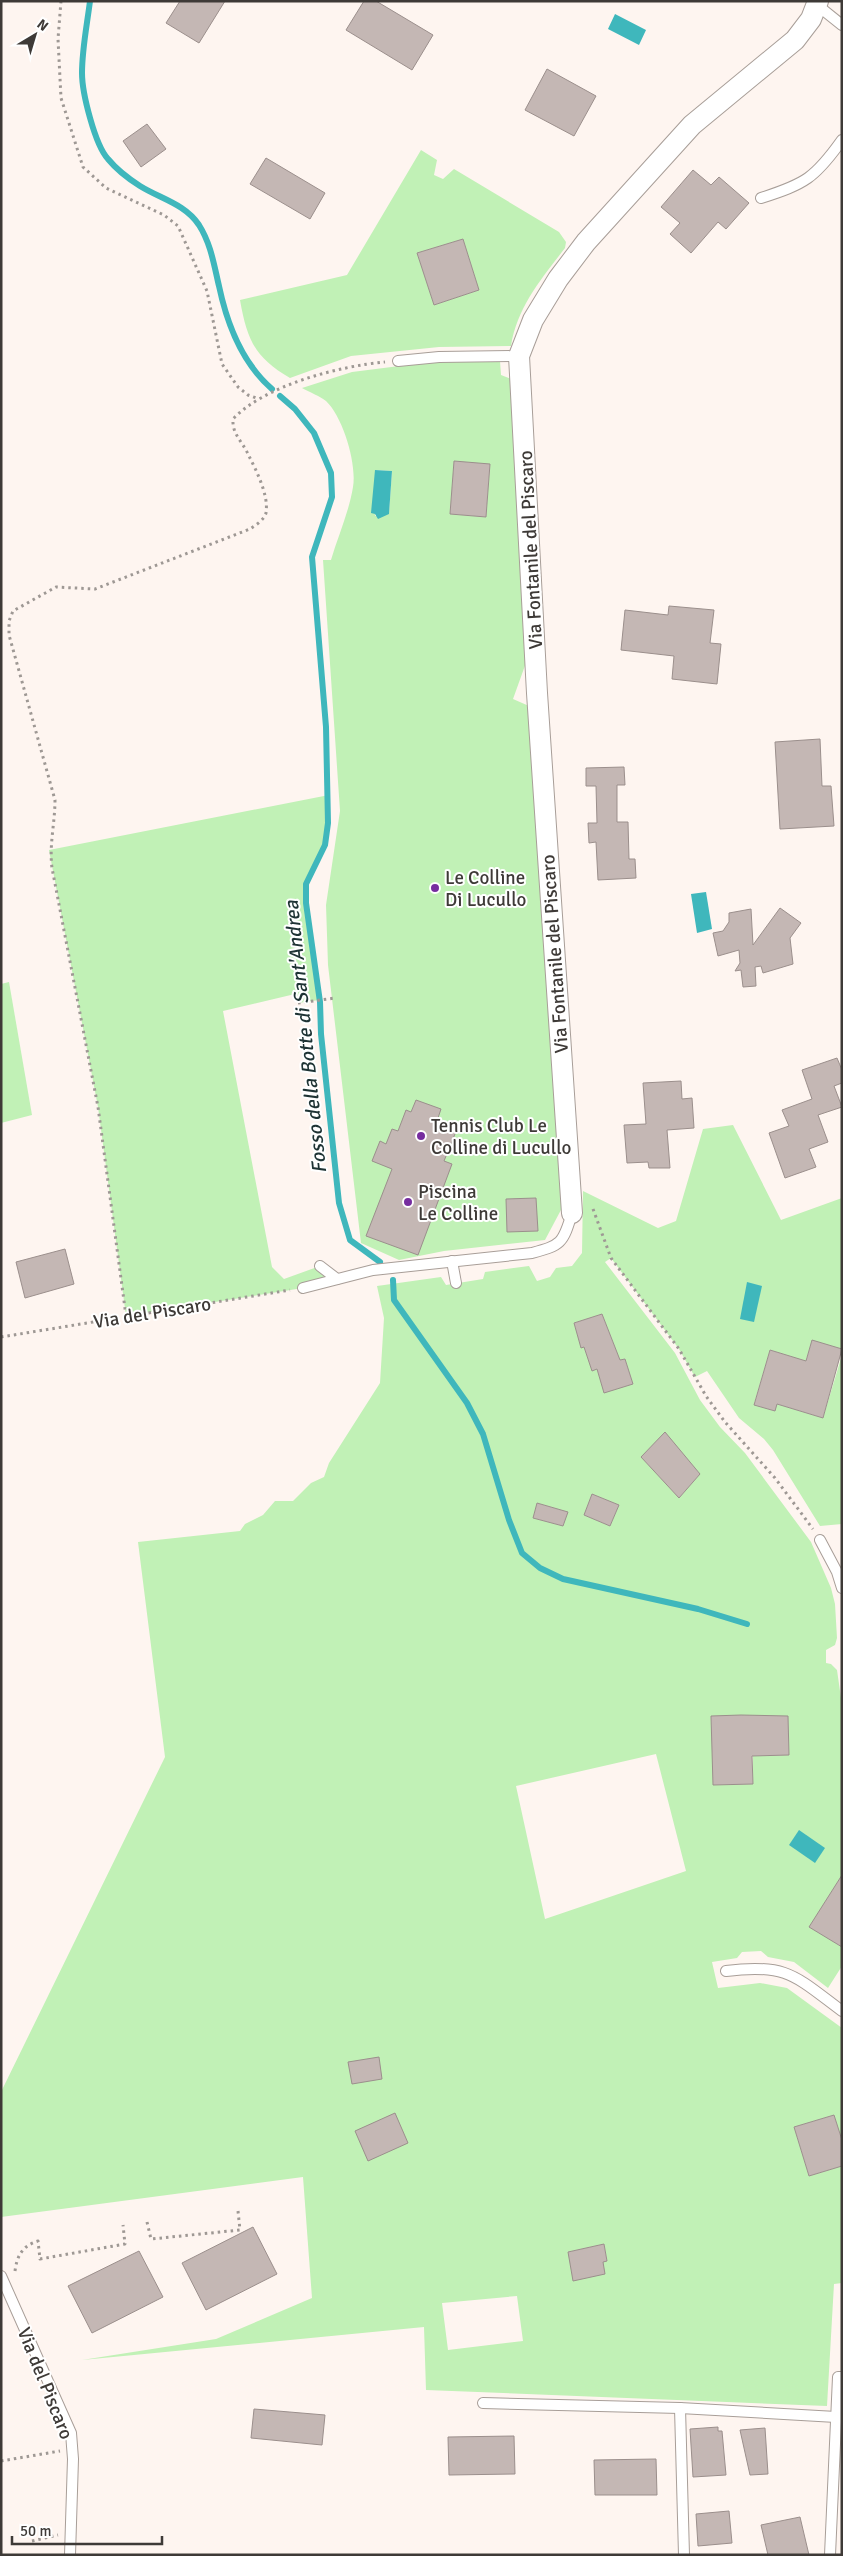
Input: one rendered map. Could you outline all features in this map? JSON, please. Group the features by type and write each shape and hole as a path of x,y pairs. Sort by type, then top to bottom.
{"street":[{"name":"Via Fontanile del Piscaro","path":"571,1204 537,693 520,356 533,320 558,279 586,242 692,125 795,40 807,26 817,3"}],"lane":[{"path":"817,3 842,25"},
{"path":"761,198 790,189 808,180 826,162 842,140"},
{"path":"398,361 439,357 520,356"},
{"path":"303,1288 373,1270 532,1253 556,1246 566,1232 571,1204"},
{"path":"452,1261 456,1283"},
{"path":"320,1266 337,1279"},
{"path":"820,1540 837,1572 842,1588"},
{"path":"726,1971 766,1968 783,1971 797,1978 842,2011"},
{"name":"Via del Piscaro","path":"1,2276 71,2433 73,2459 70,2555"},
{"path":"830,2555 838,2377 842,2377"},
{"path":"483,2403 680,2408 836,2417"},
{"path":"680,2408 684,2555"}],"path":[{"path":"61,1 58,39 61,98 83,167 106,188 164,215 178,226 207,291 222,364 238,387 248,395 260,399"},
{"path":"126,1316 98,1107 49,850 55,820 55,800 9,635 9,621 14,611 56,587 95,589 250,529 260,522 266,514 265,498 248,453 233,427 233,419 260,399 298,383 354,365 398,361"},
{"path":"298,1003 334,998"},
{"path":"571,1204 584,1199 592,1207 611,1258 679,1349 706,1396 725,1422 775,1478 820,1540"},
{"name":"Via del Piscaro","path":"1,1337 303,1288"},
{"path":"147,2222 151,2238 240,2230 238,2211"},
{"path":"14,2275 16,2259 27,2244 38,2242 40,2259 125,2244 124,2225"},
{"path":"59,2444 60,2460"},
{"path":"1,2461 60,2451"},
{"path":"32,2541 58,2535 59,2526"}],"green space":[{"path":"421,150 437,160 434,175 443,179 454,169 559,232 566,242 565,248 539,282 525,306 514,332 511,346 439,347 351,356 290,378 268,362 254,346 249,336 240,300 347,275","holes":["463,239 479,290 434,305 417,253"]},
{"name":"Le Colline Di Lucullo","path":"439,361 500,361 501,375 511,379 527,660 513,699 529,706 562,1208 545,1240 444,1251 399,1260 361,1243 328,965 326,905 340,811 323,560 331,560 349,506 354,477 351,454 338,418 326,401 302,388 352,372","holes":["454,461 490,465 486,517 450,514","375,470 392,471 389,513 375,516"]},
{"path":"329,795 325,845 306,884 319,1000 298,1003 295,994 223,1011 272,1267 284,1279 320,1266 337,1279 303,1288 126,1316 98,1107 49,850"},
{"path":"9,982 32,1115 1,1123 1,984"},
{"path":"733,1125 781,1220 842,1198 842,1349 812,1341 805,1363 784,1383 792,1357 770,1350 754,1404 774,1411 777,1404 823,1418 842,1355 842,1524 820,1526 773,1450 764,1439 739,1418 707,1371 695,1377 679,1349 611,1258 605,1262 675,1353 700,1400 720,1427 745,1453 811,1542 831,1588 835,1604 837,1638 835,1645 826,1650 826,1663 831,1664 837,1670 842,1705 842,1875 810,1926 840,1946 842,1944 842,1966 828,1988 794,1962 768,1957 761,1951 742,1952 737,1958 712,1962 718,1988 760,1983 787,1988 842,2028 842,2140 834,2115 794,2127 809,2176 842,2166 842,2283 834,2284 827,2406 426,2390 424,2327 82,2360 216,2339 312,2298 303,2177 1,2217 1,2092 165,1757 138,1542 240,1531 245,1524 263,1515 275,1501 293,1501 311,1483 324,1477 329,1463 380,1383 384,1318 377,1286 441,1277 446,1285 483,1279 485,1272 529,1266 537,1281 550,1277 556,1268 572,1266 582,1253 583,1191 658,1228 676,1221 703,1129","holes":["602,1314 620,1360 625,1359 633,1384 604,1392 597,1369 592,1370 584,1347 581,1347 574,1323","665,1433 700,1474 679,1498 641,1457","592,1494 619,1505 610,1526 584,1515","537,1503 567,1512 563,1526 533,1518","711,1716 788,1716 789,1755 753,1756 753,1784 714,1785","656,1754 686,1871 545,1919 516,1786","604,2244 607,2260 603,2262 568,2252","517,2296 523,2341 448,2350 442,2303"]}],"water":[{"path":"615,14 646,30 639,45 608,29"},
{"path":"375,470 392,471 389,514 378,519 375,514 371,513"},
{"path":"706,892 712,929 697,933 691,894"},
{"path":"747,1282 762,1286 754,1322 740,1319"},
{"path":"799,1830 825,1848 815,1863 789,1845"}],"building":[{"path":"180,1 225,1 199,43 166,23"},
{"path":"364,1 376,1 433,35 412,70 346,30"},
{"path":"547,69 596,96 574,136 525,110"},
{"path":"147,124 166,149 141,167 123,141"},
{"path":"266,158 325,193 310,219 250,184"},
{"path":"693,170 711,185 719,177 749,203 726,229 718,222 691,253 670,234 680,223 661,207"},
{"path":"463,239 479,290 434,305 417,253"},
{"path":"454,461 490,464 486,517 450,514"},
{"path":"669,606 714,610 710,643 721,644 717,684 672,679 674,656 621,650 625,610 668,615"},
{"path":"820,739 822,786 831,786 834,826 780,829 775,742"},
{"path":"624,767 625,785 617,785 617,822 628,822 629,859 635,859 636,878 598,880 596,842 589,843 588,823 597,823 596,786 586,786 586,768"},
{"path":"780,908 801,923 790,938 793,964 763,973 761,966 755,967 756,986 743,987 741,970 735,971 740,963 739,950 718,956 713,933 723,931 729,922 729,913 751,909 753,945"},
{"path":"837,1058 842,1070 842,1083 834,1086 842,1107 818,1115 828,1142 809,1149 816,1167 785,1178 769,1133 789,1126 782,1110 812,1099 802,1070"},
{"path":"681,1081 682,1099 692,1098 694,1128 667,1130 670,1168 649,1168 648,1162 627,1163 624,1125 646,1124 643,1083"},
{"name":"Piscina Le Colline","path":"416,1100 441,1109 437,1121 457,1129 444,1161 452,1164 418,1255 366,1236 392,1169 372,1161 380,1141 386,1144 392,1129 398,1131 406,1110 411,1112"},
{"path":"536,1198 538,1231 507,1232 506,1199"},
{"path":"65,1249 74,1284 25,1298 16,1262"},
{"path":"602,1314 620,1360 625,1359 633,1384 604,1393 597,1369 592,1371 584,1347 581,1348 574,1323"},
{"path":"812,1340 842,1349 823,1418 777,1404 775,1411 754,1405 770,1350 806,1361"},
{"path":"665,1432 700,1474 679,1498 641,1457"},
{"path":"592,1494 619,1505 610,1526 584,1515"},
{"path":"537,1503 568,1512 563,1526 533,1518"},
{"path":"711,1716 788,1716 789,1755 752,1756 753,1784 713,1785"},
{"path":"842,1875 842,1947 809,1927"},
{"path":"379,2057 382,2079 352,2084 348,2062"},
{"path":"395,2113 408,2143 368,2161 355,2131"},
{"path":"834,2115 842,2140 842,2166 809,2176 794,2127"},
{"path":"253,2227 277,2274 206,2310 182,2263"},
{"path":"604,2244 607,2261 603,2262 605,2274 573,2281 568,2252"},
{"path":"139,2251 163,2297 92,2333 68,2286"},
{"path":"254,2409 325,2415 322,2445 251,2438"},
{"path":"718,2427 718,2431 722,2431 726,2475 693,2477 690,2429"},
{"path":"765,2428 768,2474 750,2475 740,2430"},
{"path":"514,2436 515,2474 449,2475 448,2437"},
{"path":"656,2459 657,2495 595,2495 594,2460"},
{"path":"729,2511 732,2543 698,2546 696,2514"},
{"path":"800,2517 809,2555 768,2555 761,2525"}],"waterway":[{"name":"Fosso della Botte di Sant'Andrea","path":"90,1 82,73 87,105 98,142 108,159 123,174 140,186 180,207 199,225 214,262 226,314 237,342 252,367 272,389"},
{"name":"Fosso della Botte di Sant'Andrea","path":"280,396 295,409 314,433 331,473 332,497 312,557 326,727 328,823 325,845 306,884 306,903 320,1002 321,1034 339,1203 350,1240 380,1262"},
{"name":"Fosso della Botte di Sant'Andrea","path":"393,1280 394,1300 467,1403 483,1434 509,1520 522,1553 540,1568 563,1579 698,1609 747,1624"}],"place":[{"name":"Le Colline Di Lucullo","path":"435,888"},
{"name":"Tennis Club Le Colline di Lucullo","path":"421,1136"},
{"name":"Piscina Le Colline","path":"408,1202"}]}
